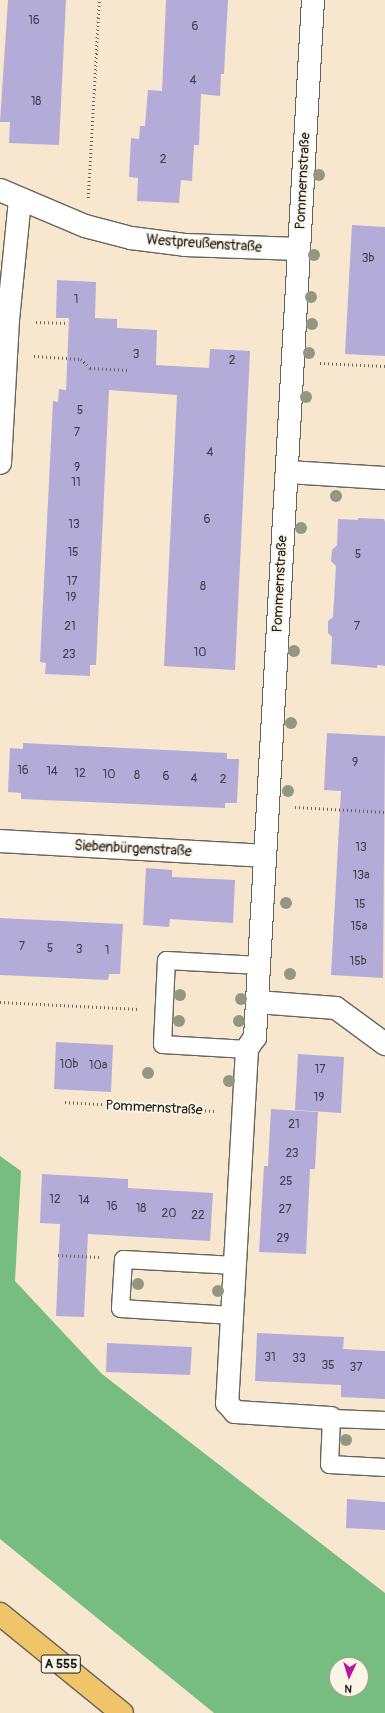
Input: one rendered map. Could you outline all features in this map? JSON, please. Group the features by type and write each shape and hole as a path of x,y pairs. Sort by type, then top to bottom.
{"highway":[{"name":"A 555","path":"0,1614 122,1713"}],"street":[{"name":"Pommernstraße","path":"313,0 255,1037 247,1049 227,1403 235,1412 331,1418"},
{"name":"Westpreußenstraße","path":"0,190 85,226 131,238 185,245 299,249"},
{"path":"0,463 6,354 20,199"},
{"path":"287,472 385,478"},
{"name":"Siebenbürgenstraße","path":"0,841 265,856"},
{"path":"257,1002 336,1008 385,1044"}],"lane":[{"path":"247,1049 162,1044 166,960 259,965"},
{"path":"232,1315 120,1308 123,1259 235,1266"},
{"path":"331,1418 329,1464 385,1467"},
{"name":"Pommernstraße","path":"331,1418 385,1420"}],"path":[{"path":"89,188 99,0"},
{"path":"6,354 81,359 90,368 129,370"},
{"path":"293,362 385,366"},
{"path":"268,805 385,812"},
{"path":"0,1002 163,1011"},
{"name":"Pommernstraße","path":"65,1102 244,1113"},
{"path":"58,1255 123,1259"}],"green space":[{"path":"0,1156 21,1171 15,1281 102,1374 385,1593 385,1713 214,1713 0,1539"}],"building":[{"path":"8,0 66,0 59,145 9,143 10,122 0,122"},
{"path":"166,0 228,0 224,74 221,74 220,96 201,94 199,145 194,145 192,181 181,180 179,203 137,201 138,178 129,177 131,138 139,139 140,126 145,126 148,90 162,91"},
{"path":"352,225 385,227 385,356 345,354"},
{"path":"57,280 96,282 95,318 117,319 117,328 157,330 156,365 209,368 210,349 250,351 235,670 164,666 177,395 109,390 96,665 90,665 90,676 45,674 46,663 40,662 53,401 58,402 59,389 66,390 69,318 56,318"},
{"path":"358,518 384,519 385,522 385,666 377,665 377,668 331,664 332,637 328,633 328,621 333,617 336,566 331,561 332,550 337,545 338,519 358,520"},
{"path":"327,733 385,736 383,978 331,975 341,791 324,790"},
{"path":"23,743 227,753 227,759 239,759 237,803 225,803 225,808 21,799 21,793 8,792 10,748 23,749"},
{"path":"146,868 172,870 172,877 235,880 233,923 170,919 169,927 143,925"},
{"path":"0,918 123,924 120,974 109,974 108,980 0,975"},
{"path":"56,1042 113,1045 111,1092 54,1089"},
{"path":"298,1054 344,1057 341,1113 295,1110"},
{"path":"271,1109 318,1112 315,1169 310,1169 306,1254 259,1252 264,1166 268,1166"},
{"path":"42,1174 128,1179 128,1188 213,1193 210,1241 88,1234 84,1317 56,1316 60,1224 40,1223"},
{"path":"257,1333 344,1337 343,1349 385,1351 385,1399 341,1397 341,1385 255,1381"},
{"path":"107,1343 192,1347 190,1375 106,1372"},
{"path":"347,1499 385,1502 385,1530 346,1528"}]}
